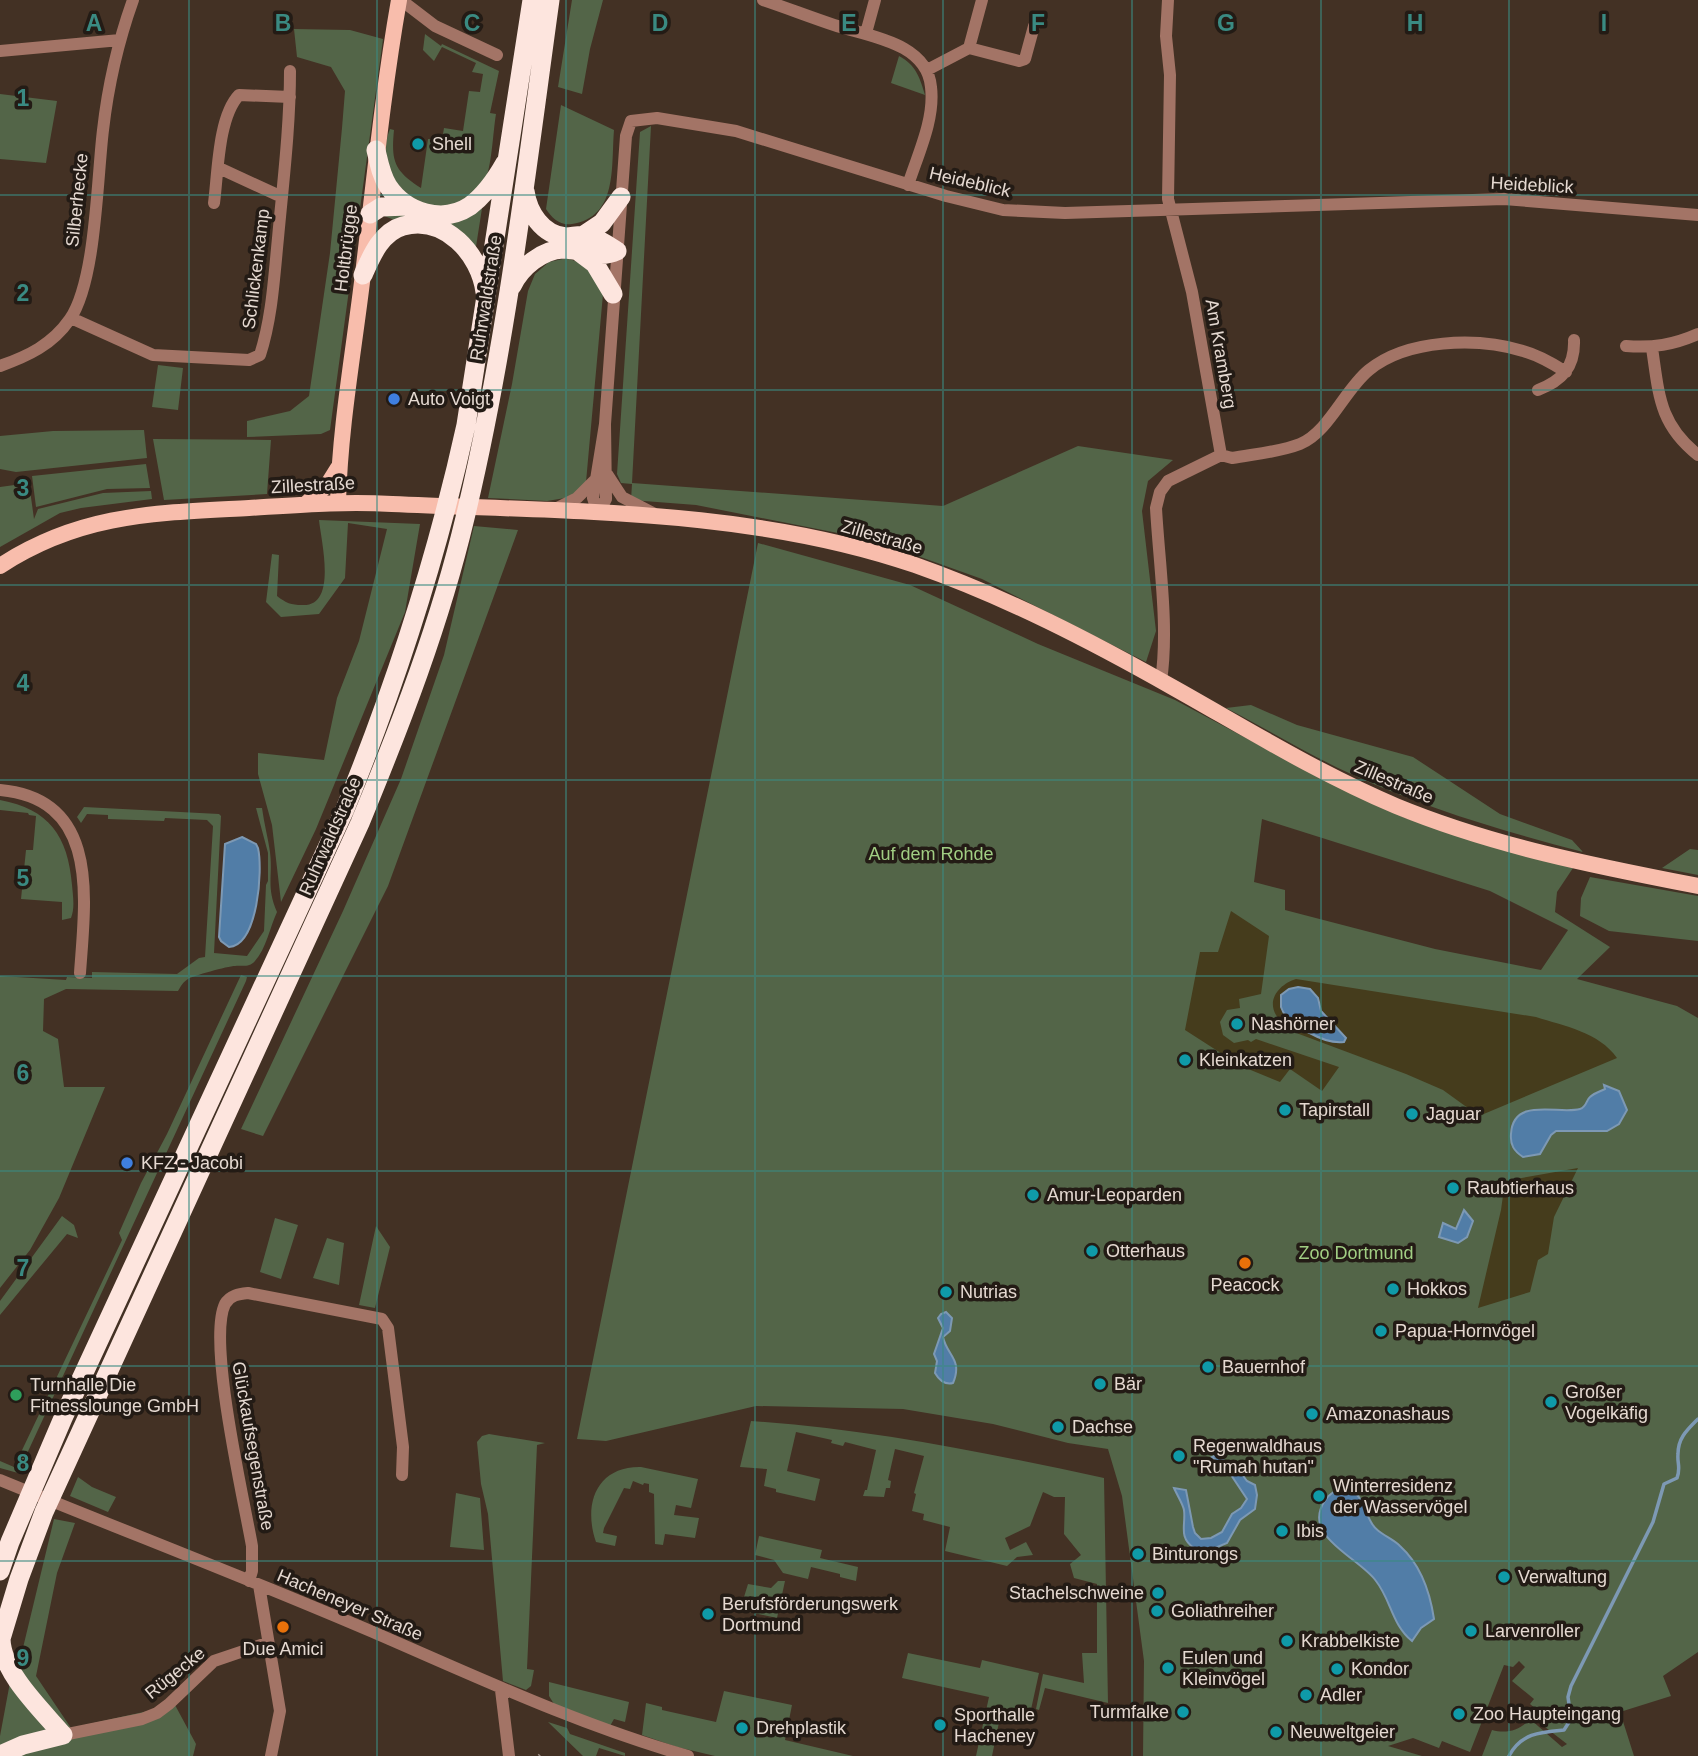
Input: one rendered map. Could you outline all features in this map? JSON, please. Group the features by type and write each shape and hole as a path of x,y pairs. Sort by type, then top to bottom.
{"highway":[{"name":"Ruhrwaldstraße","path":"0,1571 63,1418 295,918 374,737 417,614 455,475 486,306 532,0"},
{"name":"Ruhrwaldstraße","path":"0,1640 27,1556 63,1469 321,908 392,744 436,622 464,520 489,407 508,296 550,0"},
{"path":"376,150 381,172 388,186 408,206 425,214 436,215 459,212 480,198 508,157"},
{"path":"524,184 528,206 543,227 581,243 613,295"},
{"path":"581,243 602,223 621,197"},
{"path":"370,214 381,207 408,206"},
{"path":"370,214 402,226 435,228 462,243 483,279 486,306"},
{"path":"363,275 377,247 402,226"},
{"path":"508,296 522,270 543,254 599,240 617,251"},
{"path":"0,1640 11,1670 63,1735 23,1745 0,1755"}],"main road":[{"name":"Holtbrügge","path":"338,502 339,466 376,150 400,0"},
{"path":"307,503 327,484 339,466"},
{"name":"Zillestraße","path":"0,566 61,534 116,518 307,503 412,505 666,518 758,528 814,538 912,564 1005,600 1091,643 1337,778 1395,805 1444,824 1536,852 1698,886"}],"street":[{"name":"Silberhecke","path":"0,366 44,347 71,318 84,286 103,126 120,40 133,0"},
{"name":"Holtbrügge","path":"400,0 448,34 497,55"},
{"path":"763,0 779,2 905,49 927,70 932,103 908,185"},
{"path":"866,33 874,0"},
{"path":"969,48 982,0"},
{"name":"Am Kramberg","path":"1168,0 1168,199 1192,292 1221,455"},
{"path":"927,70 969,48 1019,61 1026,59 1034,26"},
{"path":"0,51 120,40"},
{"name":"Schlickenkamp","path":"71,318 153,355 255,359 260,355 268,331 282,197 290,71"},
{"path":"214,203 230,104 239,96 290,97"},
{"name":"Heideblick","path":"598,514 607,499 601,476 626,136 631,121 657,118 736,131 908,185 1003,211 1065,213 1504,199 1698,215"},
{"name":"Schlickenkamp","path":"219,169 282,197"},
{"path":"1626,346 1652,348 1679,343 1698,334"},
{"path":"1538,390 1555,384 1566,372 1574,352 1574,340"},
{"path":"1161,681 1162,618 1156,508 1160,492 1168,481 1221,455 1232,457 1302,444 1321,428 1368,370 1399,353 1444,343 1482,343 1521,350 1545,359 1566,372"},
{"path":"1652,348 1663,410 1683,443 1698,455"},
{"path":"551,511 578,498 601,476 622,497 644,510 666,518"},
{"path":"0,790 29,796 55,810 72,832 81,853 83,868 85,905 80,973"},
{"name":"Glückaufsegenstraße","path":"271,1756 279,1711 252,1571 252,1546 220,1356 221,1320 225,1304 232,1296 248,1293 382,1319 388,1328 393,1367 403,1447 402,1475"},
{"name":"Hacheneyer Straße","path":"0,1480 372,1632 586,1724 688,1756"},
{"name":"Rügecke","path":"63,1735 142,1719 157,1713 214,1661 267,1643"},
{"path":"501,1689 509,1756"}],"green space":[{"path":"572,0 603,0 582,94 558,87"},
{"path":"294,29 350,30 383,39 330,430 321,434 247,437 247,421 290,411 309,396 330,253 345,91 331,67 297,57"},
{"path":"425,34 441,46 442,44 499,71 490,113 496,114 486,178 471,196 445,207 429,206 416,201 396,183 386,157 390,129 394,130 393,150 396,164 405,176 421,188 428,139 442,140 444,128 463,131 469,91 480,92 483,74 472,72 476,63 442,47 434,61 423,50"},
{"path":"899,56 913,68 925,95 891,83"},
{"path":"0,94 57,101 46,163 0,159"},
{"path":"561,105 614,130 612,174 605,201 598,212 572,224 557,221 546,209"},
{"path":"651,126 632,483 943,506 1078,446 1173,460 1148,481 1142,511 1156,631 1146,662 982,579 873,540 696,505 631,500 632,484 621,483 617,474 640,132"},
{"path":"483,202 475,253 382,215"},
{"path":"567,258 583,264 604,283 586,482 571,497 547,501 488,498 528,291 535,274 549,262"},
{"path":"158,365 183,368 178,410 152,407"},
{"path":"144,430 147,458 16,472 0,469 0,436 53,431"},
{"path":"153,439 271,440 267,494 164,500"},
{"path":"146,464 150,488 107,489 36,507 32,476"},
{"path":"29,483 34,519 38,509 103,493 151,491 152,499 60,513 0,547 0,487"},
{"path":"319,520 420,524 405,612 316,829 281,902 272,825 258,774 258,753 324,760 337,698 359,641 387,529 348,523 345,578 319,614 281,617 266,602 272,554 279,555 277,596 295,605 313,603 320,596 324,585 324,557"},
{"path":"474,526 518,530 388,886 263,1136 241,1129 343,911 401,779 444,655"},
{"path":"758,543 910,585 1038,644 1175,700 1285,759 1405,818 1573,868 1557,892 1555,912 1610,947 1577,979 1677,1006 1698,1018 1698,1652 1663,1676 1671,1696 1620,1712 1634,1756 1482,1756 1492,1730 1513,1730 1530,1719 1562,1747 1567,1744 1532,1717 1537,1710 1530,1704 1534,1699 1512,1681 1525,1667 1519,1661 1513,1667 1504,1665 1470,1752 1442,1741 1439,1748 1413,1738 1388,1746 1422,1756 1143,1756 1144,1661 1122,1496 1108,1449 1068,1443 993,1424 903,1409 756,1406 606,1441 577,1439","holes":["1262,819 1490,891 1568,930 1541,970 1435,949 1285,910 1285,890 1254,882"]},
{"path":"1251,705 1297,725 1413,757 1500,814 1572,840 1583,852 1494,827 1377,786 1333,766 1226,708"},
{"path":"0,800 31,810 53,828 60,839 70,868 73,902 71,918 62,920 62,902 21,899 26,850 33,850 36,816 0,810"},
{"path":"84,807 219,814 214,953 247,956 264,931 268,853 256,808 262,808 270,852 272,896 277,912 262,950 250,965 225,968 191,978 183,983 178,991 66,989 44,999 43,1031 58,1039 64,1087 105,1087 59,1198 30,1250 0,1288 0,976 66,980 67,977 92,978 92,972 177,974 199,958 205,957 213,826 207,820 108,819 108,815 87,814 81,823 77,817"},
{"path":"1690,849 1698,850 1698,875 1662,868"},
{"path":"1590,877 1698,896 1698,941 1609,931 1580,916 1581,898"},
{"path":"241,975 247,977 246,981 18,1473 0,1468 0,1461 14,1467 122,1240 119,1233 141,1183 167,1134"},
{"path":"62,1216 74,1225 78,1238 67,1234 0,1315 0,1301"},
{"path":"275,1218 298,1225 281,1279 260,1272"},
{"path":"376,1226 390,1247 375,1308 359,1305"},
{"path":"327,1238 344,1243 339,1285 313,1278"},
{"path":"751,1421 884,1436 1104,1478 1108,1703 1045,1688 1039,1710 1036,1709 1043,1674 1084,1683 1082,1653 1097,1653 1097,1584 1074,1578 1070,1564 1081,1555 1064,1534 1065,1497 1054,1497 1043,1492 1030,1526 1005,1538 1010,1550 1026,1542 1033,1555 1017,1557 1007,1566 945,1551 950,1527 923,1520 924,1514 912,1511 924,1456 895,1449 888,1480 891,1481 890,1488 886,1488 884,1497 863,1496 867,1490 876,1450 845,1442 843,1446 831,1443 832,1440 796,1432 787,1471 820,1479 815,1501 776,1492 776,1489 764,1486 767,1469 740,1467"},
{"path":"489,1434 545,1443 537,1445 527,1669 534,1670 531,1686 526,1690 503,1681 488,1514 481,1484 477,1442 482,1436"},
{"path":"641,1467 698,1479 691,1508 676,1505 674,1515 699,1518 695,1538 665,1534 663,1545 655,1544 654,1494 649,1492 649,1484 633,1481 630,1489 624,1488 604,1528 603,1533 617,1536 615,1546 596,1542 591,1515 597,1490 613,1473 626,1468"},
{"path":"78,1477 92,1487 116,1497 108,1512 70,1496"},
{"path":"456,1493 480,1498 484,1550 450,1547"},
{"path":"54,1519 75,1523 57,1573 36,1676 71,1728 175,1705 196,1744 193,1756 0,1756 0,1736 11,1677 15,1681"},
{"path":"759,1536 822,1550 820,1558 858,1567 856,1581 811,1567 808,1579 783,1573 774,1560 755,1555"},
{"path":"778,1581 785,1581 777,1618 740,1610 748,1584 771,1588"},
{"path":"908,1653 980,1668 982,1660 1039,1673 1030,1714 1002,1708 992,1756 976,1756 989,1697 902,1678"},
{"path":"549,1682 629,1702 625,1722 614,1719 610,1726 554,1704 549,1696"},
{"path":"724,1691 792,1705 785,1740 853,1756 715,1756 642,1735 646,1703 662,1707 662,1710 716,1722"},
{"path":"548,1722 567,1728 570,1734 625,1753 625,1756 599,1748 596,1756 583,1756"}],"sand":[{"path":"1231,911 1269,936 1261,994 1239,999 1240,1008 1227,1010 1220,1022 1223,1035 1234,1043 1256,1039 1339,1067 1322,1091 1290,1069 1280,1082 1241,1066 1185,1030 1200,952 1218,952"},
{"path":"1296,979 1536,1017 1591,1036 1610,1049 1617,1058 1479,1116 1443,1090 1299,1034 1284,1023 1273,1009 1274,997 1281,988"},
{"path":"1578,1168 1554,1217 1548,1254 1538,1260 1530,1292 1478,1308 1501,1210 1505,1181"}],"water":[{"path":"242,837 256,844 258,848 259,888 252,921 246,934 239,943 229,947 219,937 225,844"},
{"path":"1298,987 1310,989 1318,998 1321,1011 1346,1038 1344,1042 1317,1037 1284,1014 1281,995"},
{"path":"1604,1085 1619,1091 1627,1110 1619,1124 1607,1131 1556,1131 1540,1154 1523,1157 1515,1150 1511,1134 1514,1122 1520,1115 1538,1110 1580,1109 1589,1098 1605,1089"},
{"path":"1464,1210 1473,1221 1467,1237 1458,1243 1439,1237 1443,1223 1456,1229"},
{"path":"946,1312 952,1318 950,1331 943,1337 955,1363 956,1375 953,1383 942,1381 935,1373 937,1361 934,1354 943,1328 938,1318"},
{"path":"1217,1455 1230,1465 1235,1465 1247,1481 1255,1485 1255,1509 1240,1520 1227,1543 1215,1548 1194,1548 1184,1535 1184,1510 1174,1488 1186,1490 1193,1527 1201,1539 1211,1538 1222,1532 1232,1514 1241,1508 1247,1499 1227,1469 1212,1457"},
{"path":"1346,1488 1359,1498 1377,1530 1407,1553 1423,1580 1434,1619 1421,1628 1412,1641 1400,1628 1376,1581 1336,1546 1321,1526 1319,1514 1324,1502 1333,1492"}],"waterway":[{"path":"1509,1756 1526,1738 1564,1730 1571,1719 1568,1697 1571,1686 1653,1522 1664,1484 1677,1478 1681,1439 1698,1419"}],"place":[{"name":"Shell","path":"418,144"},
{"name":"Auto Voigt","path":"394,399"},
{"name":"Nashörner","path":"1237,1024"},
{"name":"Kleinkatzen","path":"1185,1060"},
{"name":"Tapirstall","path":"1285,1110"},
{"name":"Jaguar","path":"1412,1114"},
{"name":"KFZ - Jacobi","path":"127,1163"},
{"name":"Raubtierhaus","path":"1453,1188"},
{"name":"Amur-Leoparden","path":"1033,1195"},
{"name":"Otterhaus","path":"1092,1251"},
{"name":"Peacock","path":"1245,1263"},
{"name":"Hokkos","path":"1393,1289"},
{"name":"Nutrias","path":"946,1292"},
{"name":"Papua-Hornvögel","path":"1381,1331"},
{"name":"Bauernhof","path":"1208,1367"},
{"name":"Bär","path":"1100,1384"},
{"name":"Turnhalle Die Fitnesslounge GmbH","path":"16,1395"},
{"name":"Großer Vogelkäfig","path":"1551,1402"},
{"name":"Amazonashaus","path":"1312,1414"},
{"name":"Dachse","path":"1058,1427"},
{"name":"Regenwaldhaus \"Rumah hutan\"","path":"1179,1456"},
{"name":"Winterresidenz der Wasservögel","path":"1319,1496"},
{"name":"Ibis","path":"1282,1531"},
{"name":"Binturongs","path":"1138,1554"},
{"name":"Verwaltung","path":"1504,1577"},
{"name":"Stachelschweine","path":"1158,1593"},
{"name":"Goliathreiher","path":"1157,1611"},
{"name":"Berufsförderungswerk Dortmund","path":"708,1614"},
{"name":"Due Amici","path":"283,1627"},
{"name":"Larvenroller","path":"1471,1631"},
{"name":"Krabbelkiste","path":"1287,1641"},
{"name":"Eulen und Kleinvögel","path":"1168,1668"},
{"name":"Kondor","path":"1337,1669"},
{"name":"Adler","path":"1306,1695"},
{"name":"Turmfalke","path":"1183,1712"},
{"name":"Zoo Haupteingang","path":"1459,1714"},
{"name":"Sporthalle Hacheney","path":"940,1725"},
{"name":"Drehplastik","path":"742,1728"},
{"name":"Neuweltgeier","path":"1276,1732"}],"park label":[{"name":"Auf dem Rohde","path":"931,854"},
{"name":"Zoo Dortmund","path":"1356,1253"}]}
